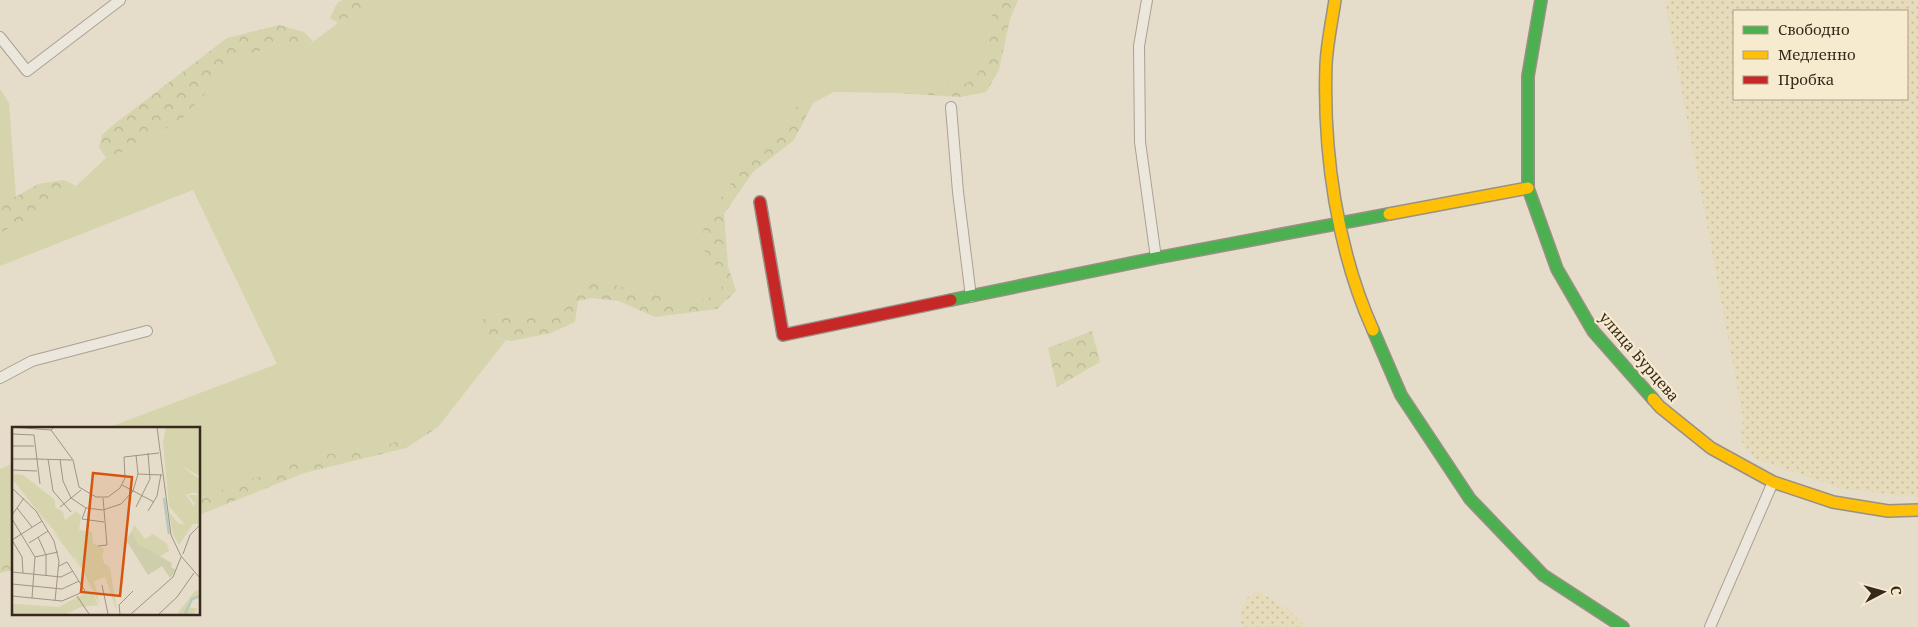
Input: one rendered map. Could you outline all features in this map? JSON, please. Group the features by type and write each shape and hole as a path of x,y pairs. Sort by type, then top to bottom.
{"street":[{"path":"0,37 27,71 120,0"},
{"path":"1147,0 1139,46 1140,142 1156,258"},
{"path":"1335,0 1326,63 1327,134 1339,223 1358,297 1401,395 1470,499 1543,575 1623,627"},
{"name":"улица Бурцева","path":"1541,0 1528,76 1528,188 1557,269 1593,331 1660,407 1711,448 1773,482 1833,502 1888,511 1918,510"},
{"path":"951,107 970,297"},
{"path":"760,202 783,335 1156,258 1528,188"},
{"path":"0,378 32,361 147,331"},
{"path":"1710,627 1773,482"}],"shaded area":[{"path":"1665,0 1918,0 1918,497 1843,489 1756,459 1741,441 1743,417"},
{"path":"1258,591 1288,609 1306,627 1241,627 1242,610 1248,597"}],"green space":[{"path":"343,0 378,0 366,9 338,23 330,18 338,2"},
{"path":"378,0 999,0 992,15 986,61 979,73 967,83 896,93 834,92 813,103 795,107 788,120 765,137 703,249 720,271 723,285 715,296 688,303 591,279 563,311 550,318 493,314 484,334 506,340 438,427 387,445 316,456 200,498 200,427 110,427 277,364 193,190 0,266 0,233 57,204 106,158 133,149 183,118 223,74 247,56 273,46 302,50 338,23 366,9"},
{"path":"999,0 1018,0 1010,19 999,70 986,92 960,97 896,93 967,83 978,73 986,61 992,15"},
{"path":"279,25 304,32 313,41 302,50 273,46 247,56 223,74 183,118 133,149 106,158 99,147 102,135 112,126 227,38"},
{"path":"0,89 9,103 16,198 0,206"},
{"path":"813,103 794,140 753,172 724,214 728,266 736,291 717,309 655,317 619,301 592,298 578,301 575,322 551,333 511,341 484,334 480,321 493,314 550,318 563,311 591,279 688,303 715,296 723,285 720,271 703,249 701,235 722,196 765,137 788,120 795,107"},
{"path":"64,180 76,186 57,204 0,233 0,206 38,184"},
{"path":"1092,331 1100,362 1057,387 1048,348"},
{"path":"438,427 406,448 304,473 200,515 200,498 316,456 387,445"},
{"path":"12,464 12,552 0,554 0,469"},
{"path":"12,552 12,570 0,573 0,554"}],"traffic: fast":[{"path":"1541,0 1528,76 1528,188 1557,269 1593,331 1653,399"},
{"path":"951,300 1156,258 1389,214"},
{"path":"1373,330 1401,395 1470,499 1543,575 1623,627"}],"traffic: slow":[{"path":"1335,0 1326,65 1327,132 1330,166 1335,200 1350,267 1373,330"},
{"path":"1389,214 1528,188"},
{"path":"1653,399 1660,407 1711,448 1773,482 1833,502 1888,511 1918,510"}],"traffic: jam":[{"path":"760,202 783,335 951,300"}]}
